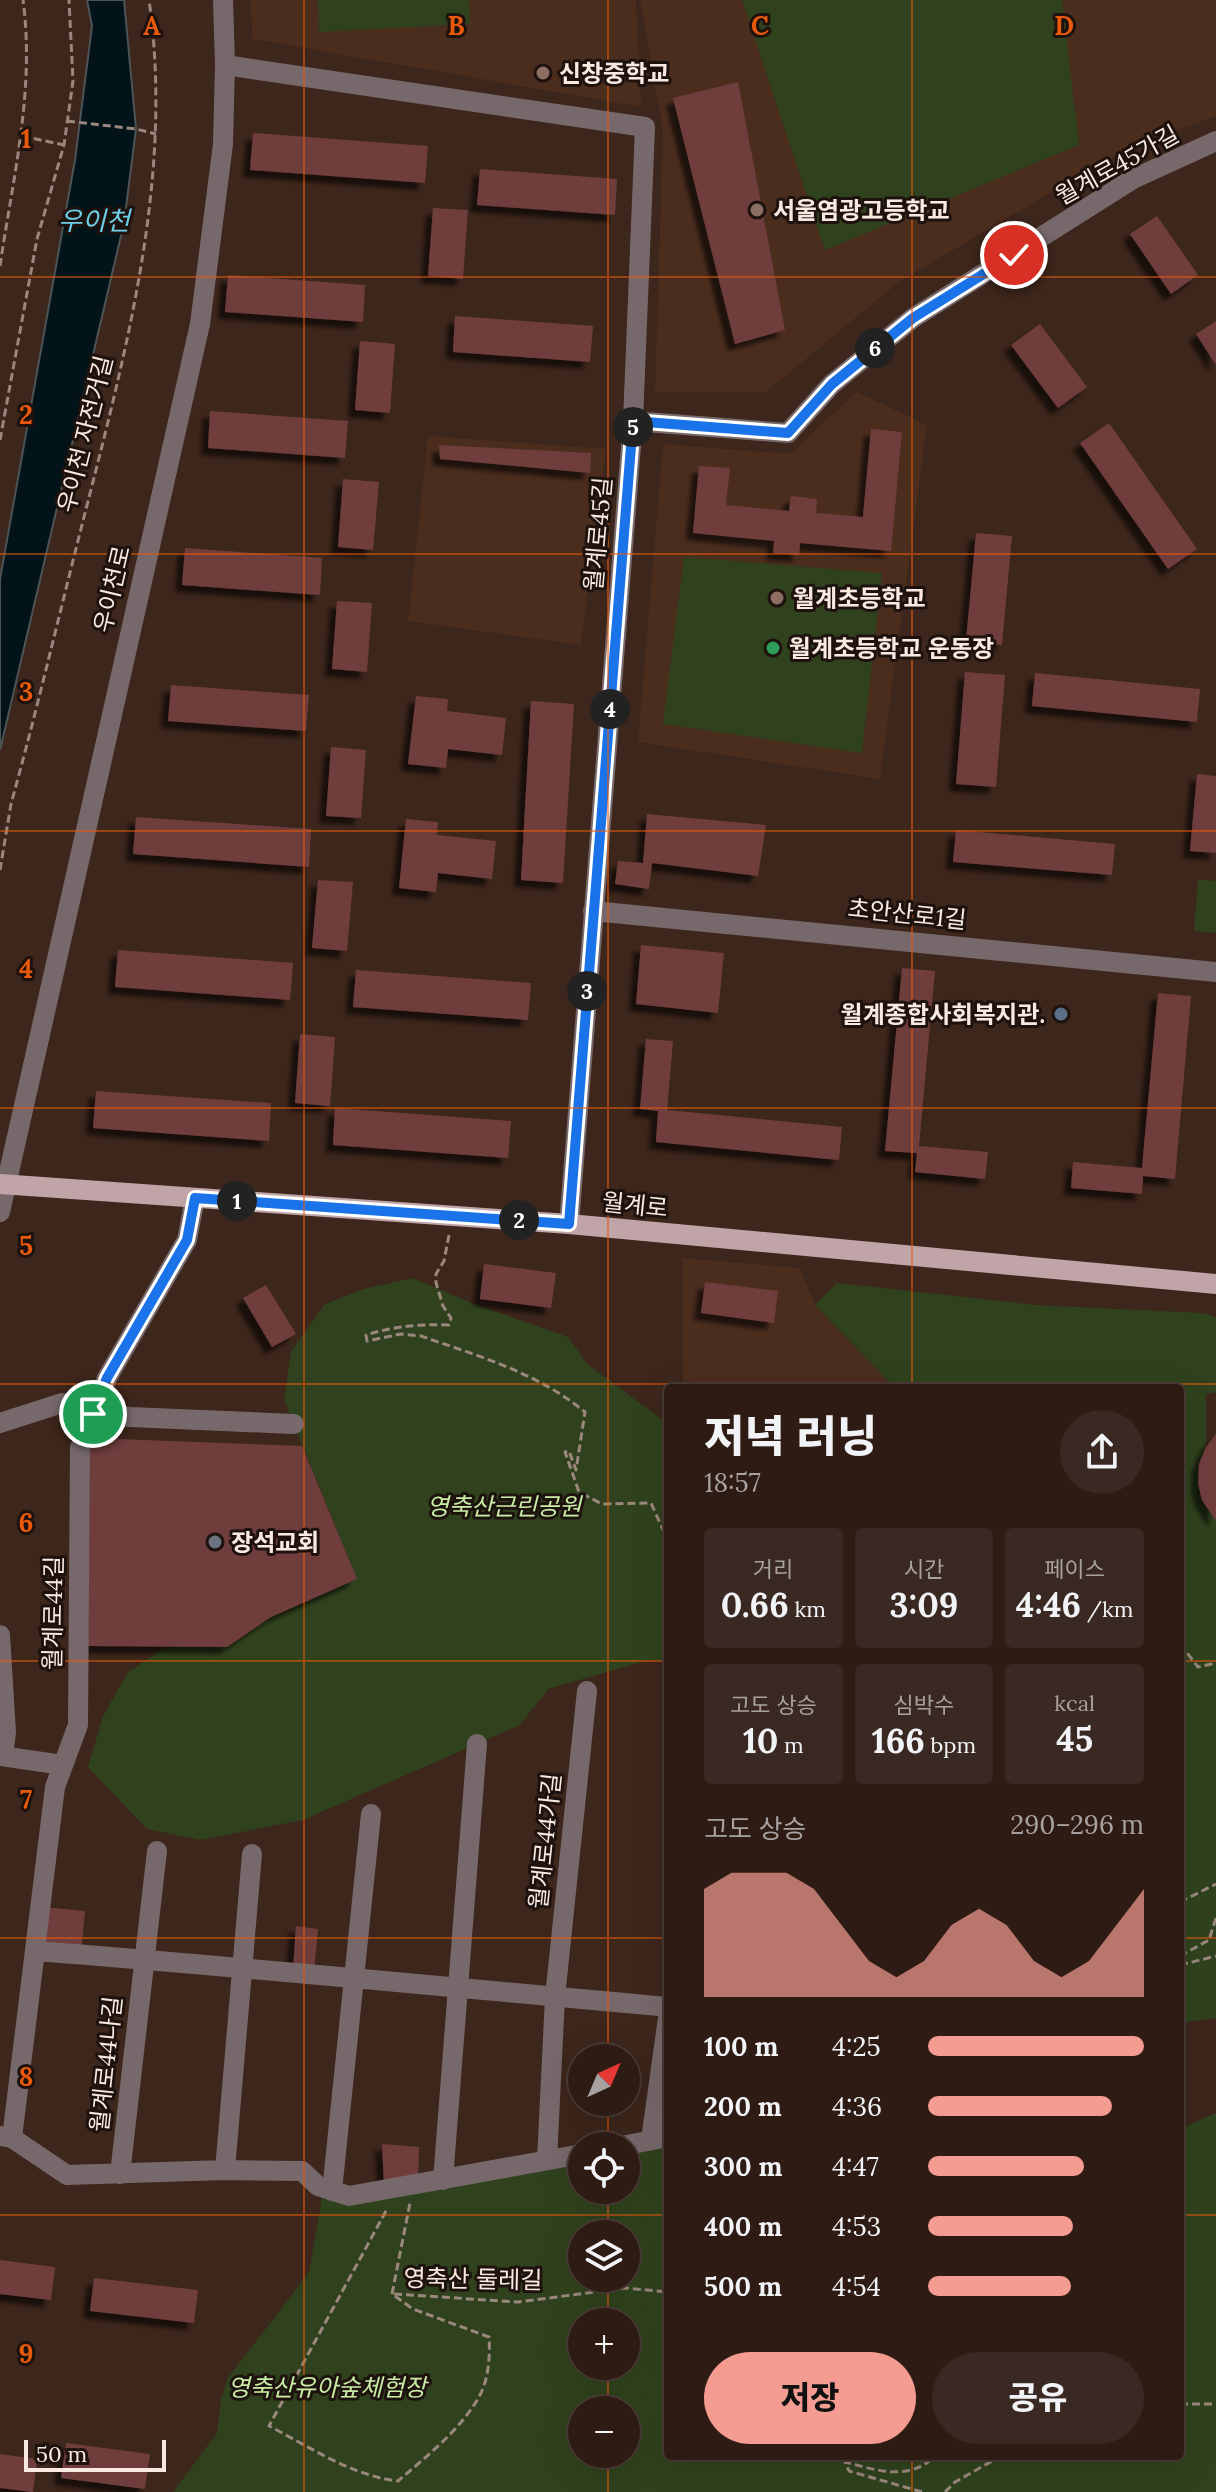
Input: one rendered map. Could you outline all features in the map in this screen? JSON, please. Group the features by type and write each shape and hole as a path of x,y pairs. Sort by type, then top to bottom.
{"main road":[{"name":"월계로","path":"4,1184 569,1224 1216,1284"}],"street":[{"name":"우이천로","path":"0,1212 200,324 223,144 223,0"},
{"name":"월계로45길","path":"225,65 645,127 633,421 569,1224"},
{"name":"월계로45가길","path":"633,421 788,433 832,384 913,318 1133,179 1216,141"},
{"name":"초안산로1길","path":"593,911 1216,972"},
{"name":"월계로44길","path":"4,2141 35,1951 55,1787 78,1725 80,1448 107,1378 187,1240 195,1198"},
{"path":"0,1423 62,1403 93,1414 294,1424"},
{"name":"월계로44길","path":"0,1635 6,1732 2,1756 63,1765"},
{"name":"월계로44가길","path":"555,1997 587,1691"},
{"path":"443,2180 477,1744"},
{"path":"332,2191 371,1814"},
{"path":"143,1959 157,1851"},
{"path":"225,2170 252,1854"},
{"path":"35,1951 244,1967 664,2007"},
{"name":"월계로44나길","path":"120,2174 143,1959"},
{"path":"547,2160 555,1997"},
{"path":"640,2142 660,2138 664,2078"},
{"path":"4,2141 67,2175 302,2171 318,2186 349,2196 568,2156"}],"path":[{"path":"0,266 22,136 28,39 23,0"},
{"path":"0,440 37,239 64,145 73,81 69,0"},
{"name":"우이천 자전거길","path":"0,870 11,804 111,411 142,263 156,134 157,83 149,0"},
{"path":"67,121 156,134"},
{"path":"22,136 64,145"},
{"path":"451,1228 444,1261 436,1274 443,1306 451,1318 449,1325 393,1327 366,1335 367,1341 401,1334 421,1336 538,1380 577,1404 585,1412 576,1470 569,1451 565,1452 579,1492 602,1504 651,1503 664,1532"},
{"path":"1184,1649 1198,1667 1216,1663"},
{"path":"1184,1898 1216,1884"},
{"path":"1184,1954 1209,1940 1216,1918"},
{"path":"1184,1964 1216,1956"},
{"path":"392,2294 406,2187"},
{"name":"영축산 둘레길","path":"392,2294 413,2309 489,2337 490,2357 481,2392 461,2420 398,2481 376,2479 359,2472 269,2426 406,2187"},
{"name":"영축산 둘레길","path":"392,2294 518,2302 626,2288 664,2292"},
{"path":"1184,2404 1216,2404"},
{"path":"922,2492 849,2471 845,2462 889,2473 914,2471 931,2460"},
{"path":"945,2492 955,2482 994,2460"}],"shaded area":[{"name":"신창중학교","path":"251,0 636,0 641,107 252,39"},
{"path":"640,0 1216,0 1216,116 1127,148 900,281 766,392 655,392 663,130"},
{"name":"월계초등학교","path":"857,392 927,425 880,779 638,742 663,444 790,454"},
{"path":"428,436 606,449 581,645 408,621"},
{"path":"682,1258 800,1268 815,1305 891,1384 683,1384"}],"green space":[{"path":"318,0 469,0 470,24 319,32"},
{"path":"742,0 1062,0 1079,145 825,250"},
{"name":"월계초등학교 운동장","path":"684,557 882,573 862,753 663,724"},
{"path":"1198,879 1216,881 1216,933 1194,931"},
{"name":"영축산근린공원","path":"412,1278 568,1337 587,1364 664,1421 664,1662 649,1660 548,1689 520,1725 303,1820 201,1840 147,1829 88,1767 103,1716 128,1672 166,1647 227,1647 271,1617 357,1579 284,1400 291,1351 325,1304 364,1289"},
{"path":"837,1283 1035,1305 1203,1313 1216,1317 1216,1392 1206,1394 1206,1447 1199,1464 1198,1482 1202,1500 1216,1521 1216,2018 1184,2022 1184,1384 891,1384 815,1305"},
{"name":"영축산유아숲체험장","path":"1216,2113 1216,2492 173,2492 217,2433 221,2399 228,2378 309,2272 322,2198 352,2205 568,2165 568,2204 640,2204 640,2150 664,2145 664,2460 1184,2460 1184,2127"}],"water":[{"name":"우이천","path":"87,0 124,0 136,129 124,223 0,750 0,579 75,160 92,26"}],"building":[{"path":"738,82 785,330 735,344 673,98"},
{"path":"253,133 428,146 425,183 250,170"},
{"path":"480,169 617,179 615,215 477,205"},
{"path":"433,208 468,210 463,279 428,276"},
{"path":"1157,216 1198,275 1171,294 1130,234"},
{"path":"228,275 365,285 363,322 225,312"},
{"path":"455,316 593,326 590,362 453,352"},
{"path":"1216,321 1216,365 1196,334"},
{"path":"1040,324 1087,387 1058,408 1011,345"},
{"path":"360,341 395,344 390,413 355,410"},
{"path":"210,411 348,421 345,458 208,448"},
{"path":"1109,423 1197,549 1168,569 1080,443"},
{"name":"월계초등학교","path":"871,429 902,432 891,551 800,543 799,555 773,553 774,541 693,533 699,466 730,468 726,505 789,511 791,496 817,499 816,513 863,517"},
{"path":"439,445 591,453 590,473 440,459"},
{"path":"343,479 379,482 373,550 338,547"},
{"path":"976,533 1012,536 1002,645 966,641"},
{"path":"185,548 322,558 320,595 182,585"},
{"path":"337,601 372,603 367,672 332,669"},
{"path":"965,672 1005,675 996,787 956,784"},
{"path":"1035,673 1200,689 1197,722 1032,706"},
{"path":"171,685 309,695 306,731 168,721"},
{"path":"416,696 448,699 447,711 506,718 502,755 448,749 446,768 408,764"},
{"path":"531,701 574,704 563,883 521,880"},
{"path":"331,747 366,750 361,818 326,816"},
{"path":"1197,774 1216,776 1216,853 1190,851"},
{"path":"647,814 766,825 758,876 652,863 649,889 615,884 618,861 643,863"},
{"path":"136,817 311,829 309,867 133,854"},
{"path":"406,819 438,822 437,835 496,841 492,879 438,873 436,892 399,888"},
{"path":"956,830 1115,844 1112,875 953,862"},
{"path":"318,880 353,882 347,951 312,948"},
{"path":"641,945 724,953 718,1013 636,1004"},
{"path":"118,950 293,963 290,1000 115,987"},
{"path":"902,968 935,971 919,1146 988,1152 985,1179 915,1172 917,1153 885,1151"},
{"path":"356,970 531,983 528,1020 353,1007"},
{"path":"1158,993 1191,996 1175,1179 1143,1176 1142,1194 1071,1188 1073,1162 1142,1168"},
{"path":"300,1034 335,1037 330,1106 295,1103"},
{"path":"646,1039 673,1041 667,1110 842,1127 839,1160 656,1142 658,1111 640,1109"},
{"path":"96,1091 271,1103 269,1141 93,1128"},
{"path":"335,1108 511,1121 508,1158 333,1145"},
{"path":"484,1264 556,1273 551,1308 480,1299"},
{"path":"705,1282 778,1291 774,1323 701,1313"},
{"path":"266,1285 296,1334 272,1347 243,1298"},
{"path":"1216,1434 1216,1521 1202,1500 1198,1483 1199,1464"},
{"name":"장석교회","path":"90,1438 302,1446 357,1579 271,1617 227,1647 88,1646"},
{"path":"43,1907 85,1911 81,1953 39,1949"},
{"path":"296,1926 318,1929 314,1972 293,1969"},
{"path":"382,2144 419,2147 418,2178 384,2184"},
{"path":"0,2260 55,2267 51,2300 0,2294"},
{"path":"94,2278 198,2290 194,2323 90,2311"},
{"path":"66,2443 150,2454 145,2489 61,2478"},
{"path":"0,2454 37,2459 33,2492 0,2488"}],"place":[{"name":"신창중학교","path":"543,73"},
{"name":"서울염광고등학교","path":"757,210"},
{"name":"월계초등학교","path":"777,598"},
{"name":"월계초등학교 운동장","path":"773,648"},
{"name":"월계종합사회복지관.","path":"1061,1014"},
{"name":"장석교회","path":"215,1542"}],"route":[{"path":"93,1414 107,1378 187,1240 195,1198 569,1224 633,421 788,433 832,384 913,318 1014,255"}]}
